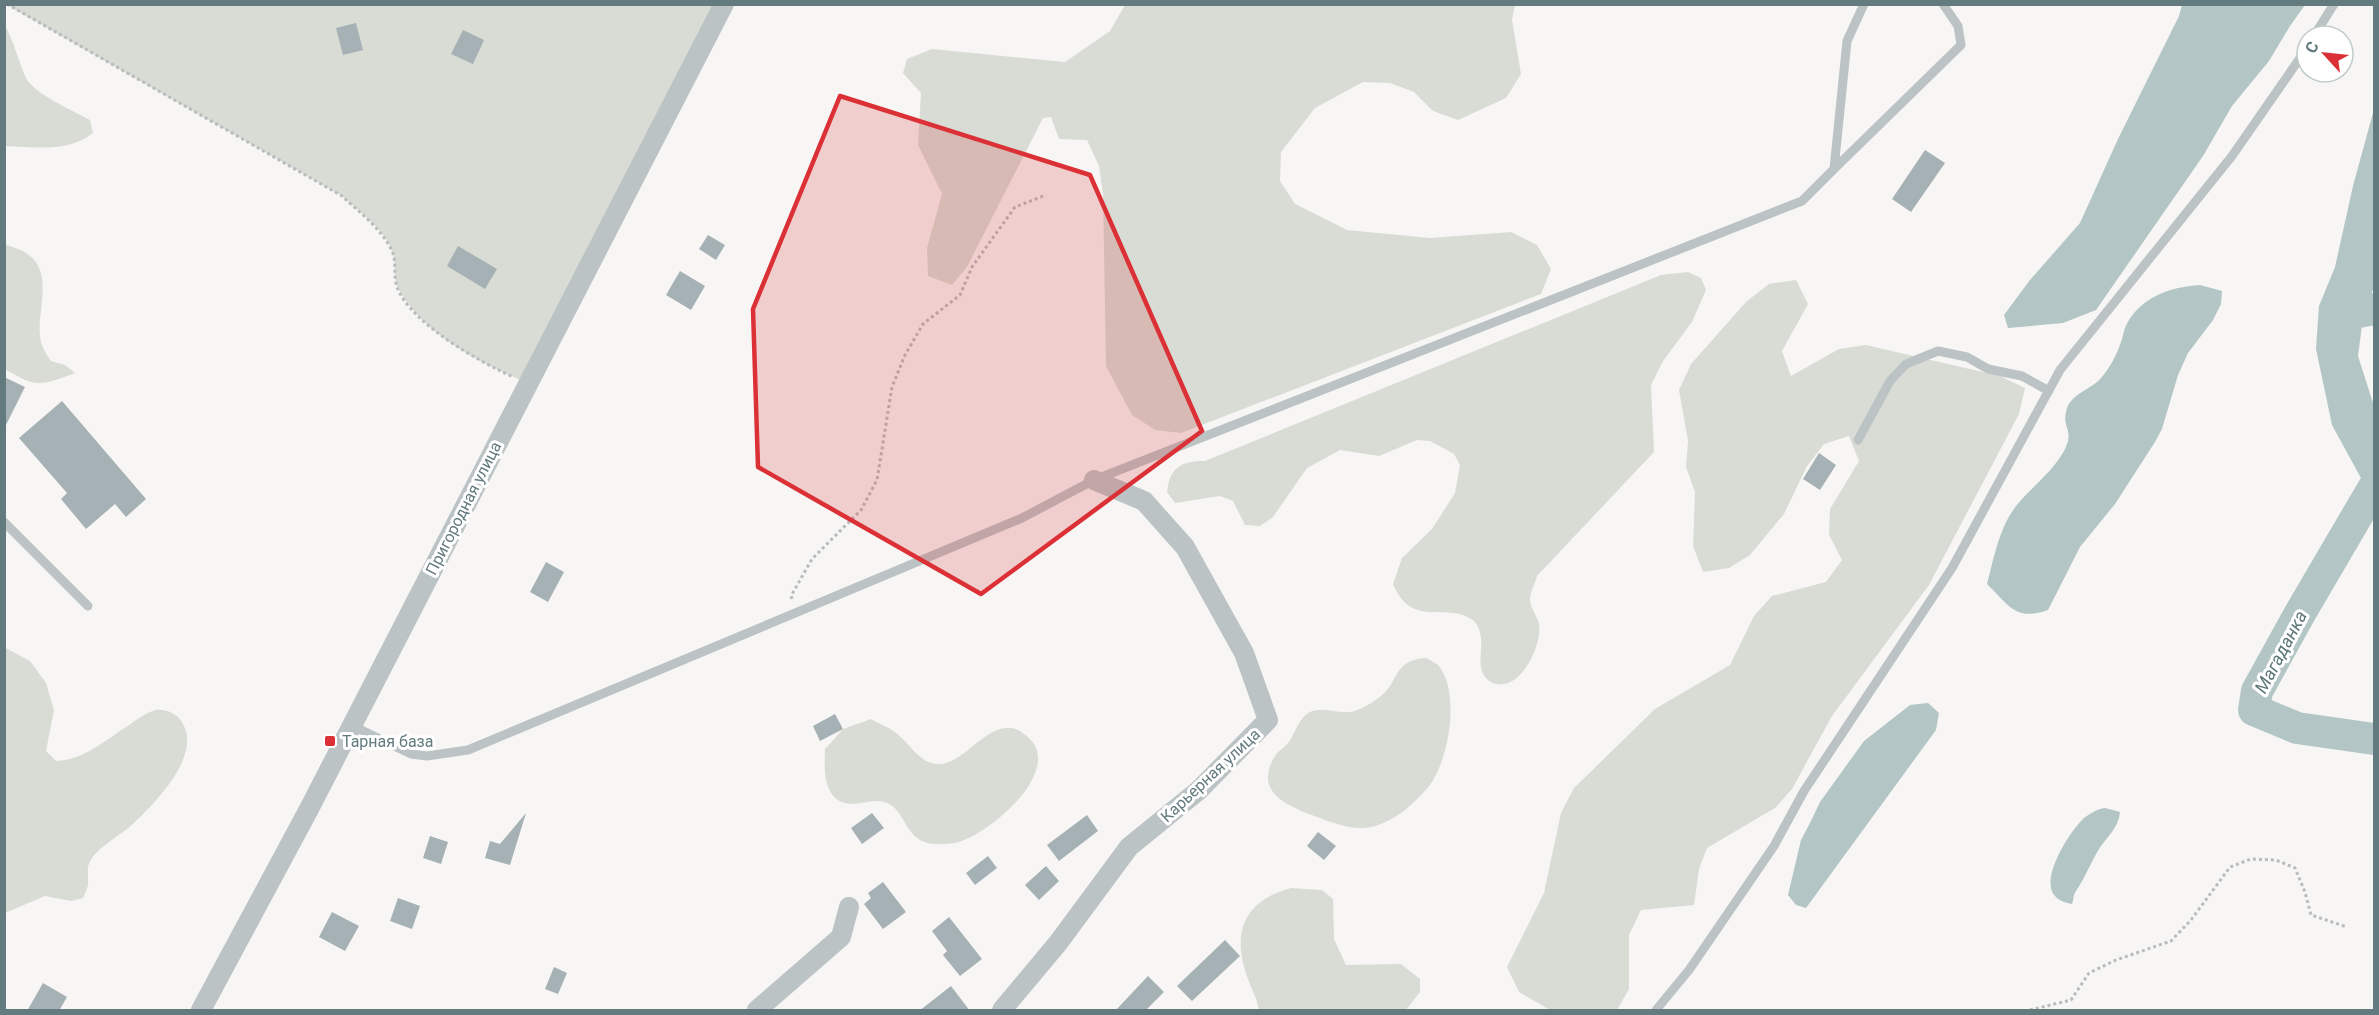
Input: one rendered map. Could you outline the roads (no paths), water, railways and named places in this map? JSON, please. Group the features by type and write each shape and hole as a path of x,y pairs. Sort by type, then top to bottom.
{"street":[{"name":"Пригородная улица","path":"201,1011 724,4"},
{"name":"Карьерная улица","path":"1002,1011 1058,943 1129,847 1198,790 1268,720 1244,653 1185,547 1144,501 1094,480"},
{"path":"757,1011 841,936 849,907"}],"lane":[{"path":"1834,170 1847,41 1864,4"},
{"path":"351,725 411,754 427,756 468,750 1022,518 1094,480 1802,201 1961,45 1958,26 1943,4"},
{"path":"2322,24 2334,4"},
{"path":"1656,1011 1689,970 1774,846 1804,791 1952,568 2060,370 2232,156 2295,65"},
{"path":"1858,440 1890,381 1906,364 1938,351 1966,357 1988,369 2022,376 2049,391"},
{"path":"4,522 88,606"}],"waterway":[{"path":"2338,316 2374,309"},
{"name":"Магаданка","path":"2374,487 2257,691 2254,710 2297,728 2374,739"}],"place":[{"name":"Тарная база","path":"330,741"}]}
